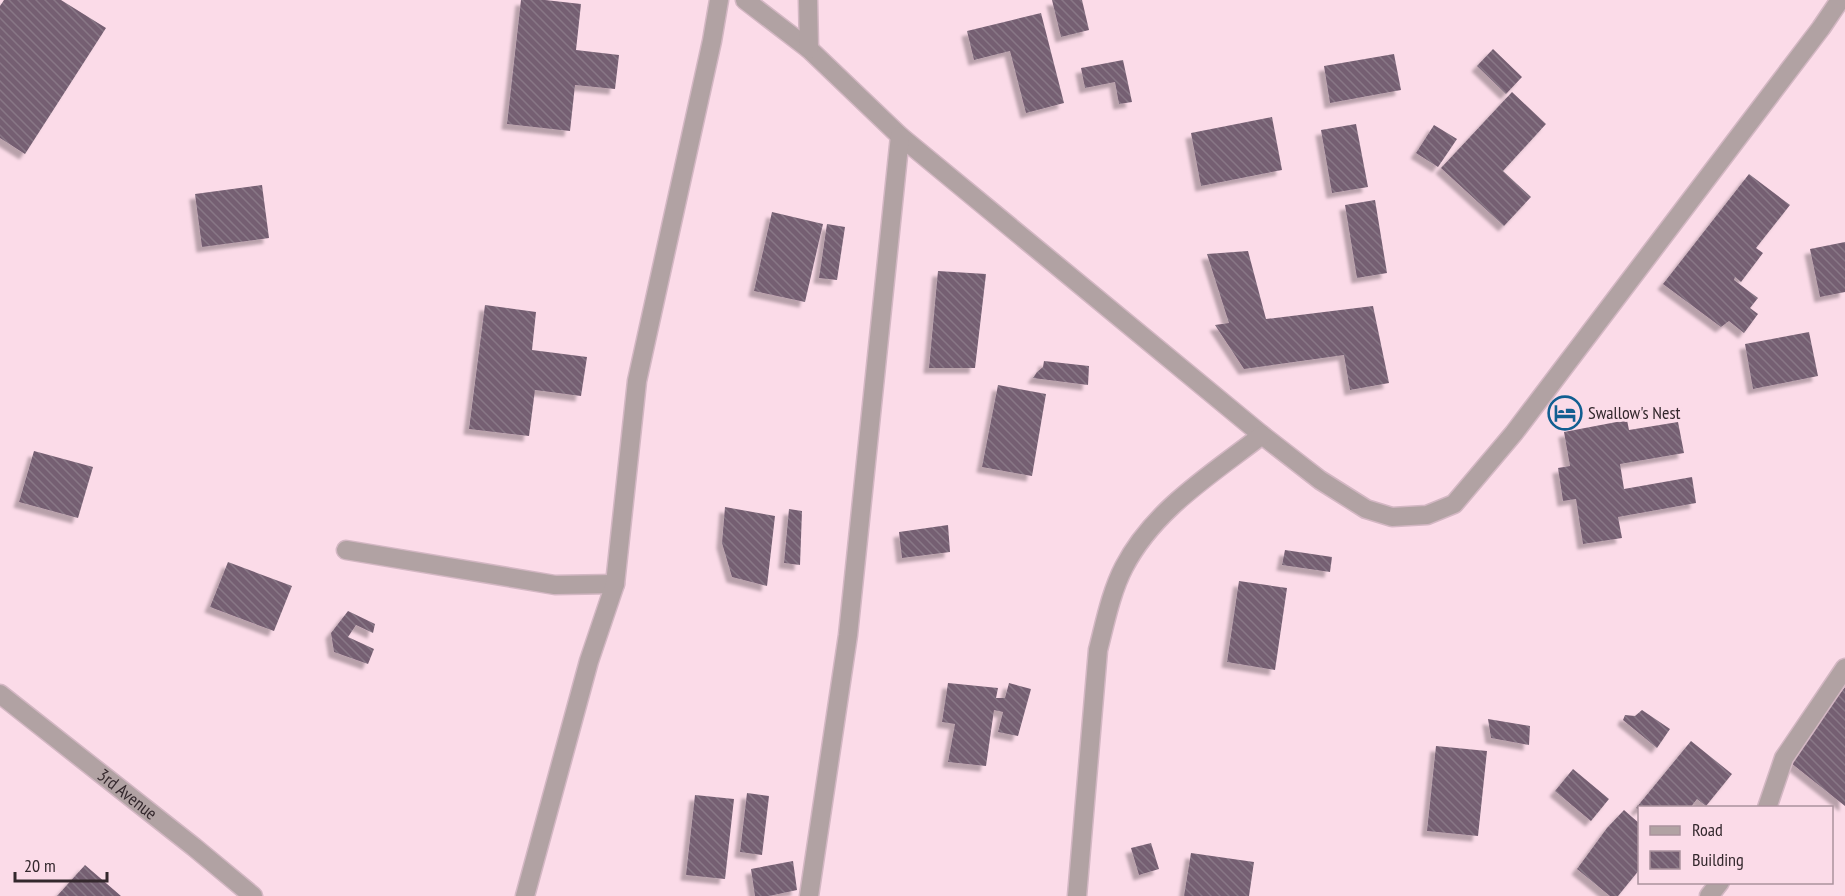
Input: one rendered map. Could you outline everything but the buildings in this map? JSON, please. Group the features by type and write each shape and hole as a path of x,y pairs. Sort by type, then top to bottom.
{"street":[{"path":"525,896 589,662 615,584 637,381 712,41 718,0"},
{"path":"745,0 809,49 900,136 1262,435 1320,480 1366,509 1392,517 1427,515 1454,504 1514,433 1840,0"},
{"path":"808,0 809,49"},
{"path":"809,896 848,635 900,136"},
{"path":"1077,896 1098,650 1108,612 1124,568 1143,536 1168,509 1262,435"},
{"path":"346,550 555,585 615,584"},
{"path":"1767,806 1784,758 1845,668"},
{"name":"3rd Avenue","path":"0,694 185,839 253,896"},
{"path":"1709,896 1718,884"}],"place":[{"name":"Swallow's Nest","path":"1565,413"}]}
